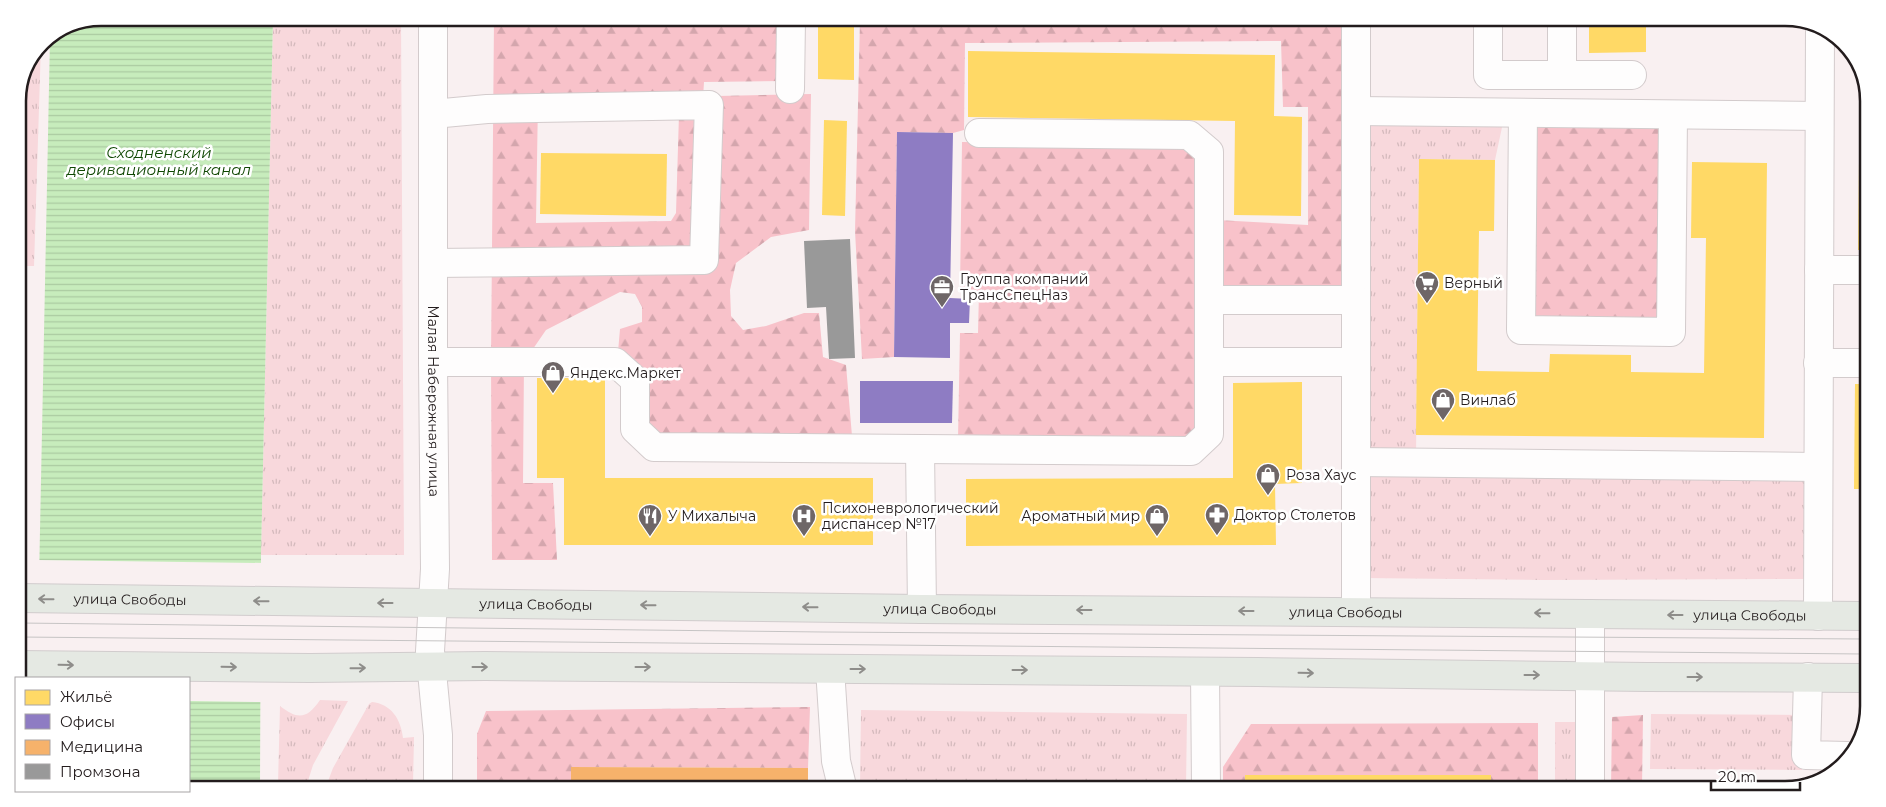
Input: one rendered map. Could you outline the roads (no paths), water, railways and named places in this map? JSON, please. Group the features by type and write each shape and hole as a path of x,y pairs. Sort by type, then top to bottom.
{"main road":[{"name":"улица Свободы","path":"26,598 922,609 1860,616"},
{"path":"26,665 310,668 830,669 1860,678"}],"street":[{"name":"Малая Набережная улица","path":"433,26 435,569 430,651 438,735 438,781"},
{"path":"790,88 791,26"},
{"path":"1356,26 1356,612"},
{"path":"1488,26 1488,75 1632,75"},
{"path":"1562,26 1562,75"},
{"path":"1818,616 1820,35"},
{"path":"433,114 488,108 709,105 704,260 433,263"},
{"path":"1356,111 1819,116"},
{"path":"1523,113 1520,330 1671,332 1673,114"},
{"path":"433,362 615,362 635,380 635,430 654,447 1191,452 1209,434 1210,152 1189,135 979,133"},
{"path":"1819,270 1860,270"},
{"path":"1209,300 1356,300"},
{"path":"1209,362 1356,362"},
{"path":"1818,363 1860,362"},
{"path":"920,450 922,609"},
{"path":"1356,462 1818,467"},
{"path":"1590,614 1590,781"},
{"path":"830,669 836,761 841,781"},
{"path":"1205,672 1206,781"},
{"path":"1808,677 1806,755 1840,756"}],"water":[{"name":"Сходненский деривационный канал","path":"102,26 273,26 261,555 260,781 190,781 190,677 37,677 50,47 64,36 73,32"}],"tram line":[{"path":"26,623 823,632 1860,639"},
{"path":"26,637 1860,654"}],"place":[{"name":"Верный","path":"1427,304"},
{"name":"Группа компаний ТрансСпецНаз","path":"942,308"},
{"name":"Яндекс.Маркет","path":"553,394"},
{"name":"Винлаб","path":"1443,421"},
{"name":"Роза Хаус","path":"1268,496"},
{"name":"Доктор Столетов","path":"1217,536"},
{"name":"У Михалыча","path":"650,537"},
{"name":"Психоневрологический диспансер №17","path":"804,537"},
{"name":"Ароматный мир","path":"1157,537"}]}
